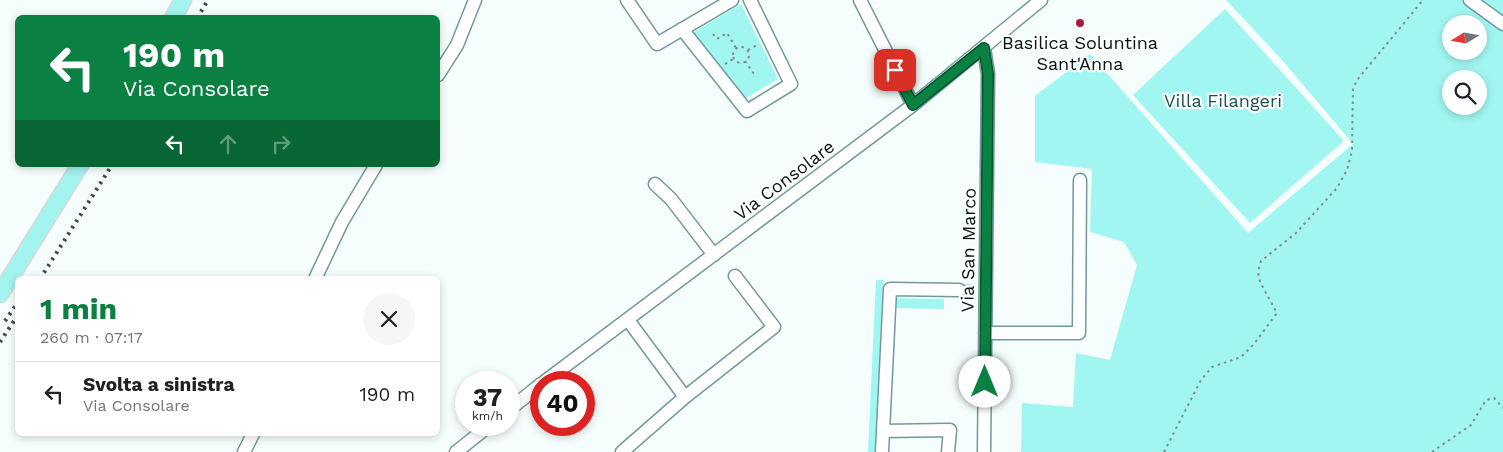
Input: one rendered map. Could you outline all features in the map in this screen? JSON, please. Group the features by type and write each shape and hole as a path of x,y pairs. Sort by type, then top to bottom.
{"main road":[{"path":"174,15 184,0"},
{"path":"0,294 79,167"}],"street":[{"path":"440,73 457,45 475,0"},
{"path":"627,0 657,44 732,0"},
{"path":"682,29 747,112 791,84 750,0"},
{"path":"860,0 913,105"},
{"name":"Via Consolare","path":"558,371 913,105 1041,0"},
{"path":"1470,0 1503,24"},
{"name":"Via San Marco","path":"984,48 988,74 972,290 985,332 984,452"},
{"path":"315,276 342,222 375,167"},
{"path":"985,332 1079,333 1080,180"},
{"path":"655,184 671,199 714,255"},
{"path":"622,452 685,396 774,327 735,276"},
{"path":"882,452 890,290 972,290"},
{"path":"628,320 685,396"},
{"name":"Via Consolare","path":"520,401 530,393"},
{"path":"883,432 950,430 948,452"},
{"path":"244,452 252,436"},
{"path":"456,452 476,436"}],"path":[{"path":"1164,452 1201,380 1212,367 1241,357 1273,321 1277,313 1260,282 1258,272 1261,261 1296,233 1337,188 1347,170 1352,152 1353,89 1357,80 1423,0"},
{"path":"713,34 717,39 727,33 736,48"},
{"path":"743,47 748,50 749,55 745,61 740,63 733,59 732,53 736,48 743,47"},
{"path":"745,61 754,74"},
{"path":"751,76 757,72"},
{"path":"1432,452 1470,425 1486,400 1494,398 1503,408"}],"green space":[{"path":"1226,0 1503,0 1503,452 1021,452 1022,403 1073,407 1076,353 1110,360 1137,265 1124,242 1090,232 1092,169 1035,162 1035,96 1090,54 1248,233 1353,144 1283,61"},
{"path":"741,4 778,79 746,98 694,32"},
{"name":"Villa Filangeri","path":"1225,9 1344,141 1250,223 1133,95"},
{"path":"876,280 883,280 875,452 868,452"},
{"path":"895,298 944,299 944,309 895,308"}],"tunnel":[{"path":"959,290 972,290"}],"railway":[{"path":"199,15 208,0"},
{"path":"42,276 111,167"},
{"path":"5,321 15,306"},
{"path":"0,342 15,320"}],"place":[{"name":"Basilica Soluntina Sant'Anna","path":"1080,23"}],"route":[{"path":"895,70 913,105 984,48 988,74 985,382"}]}
